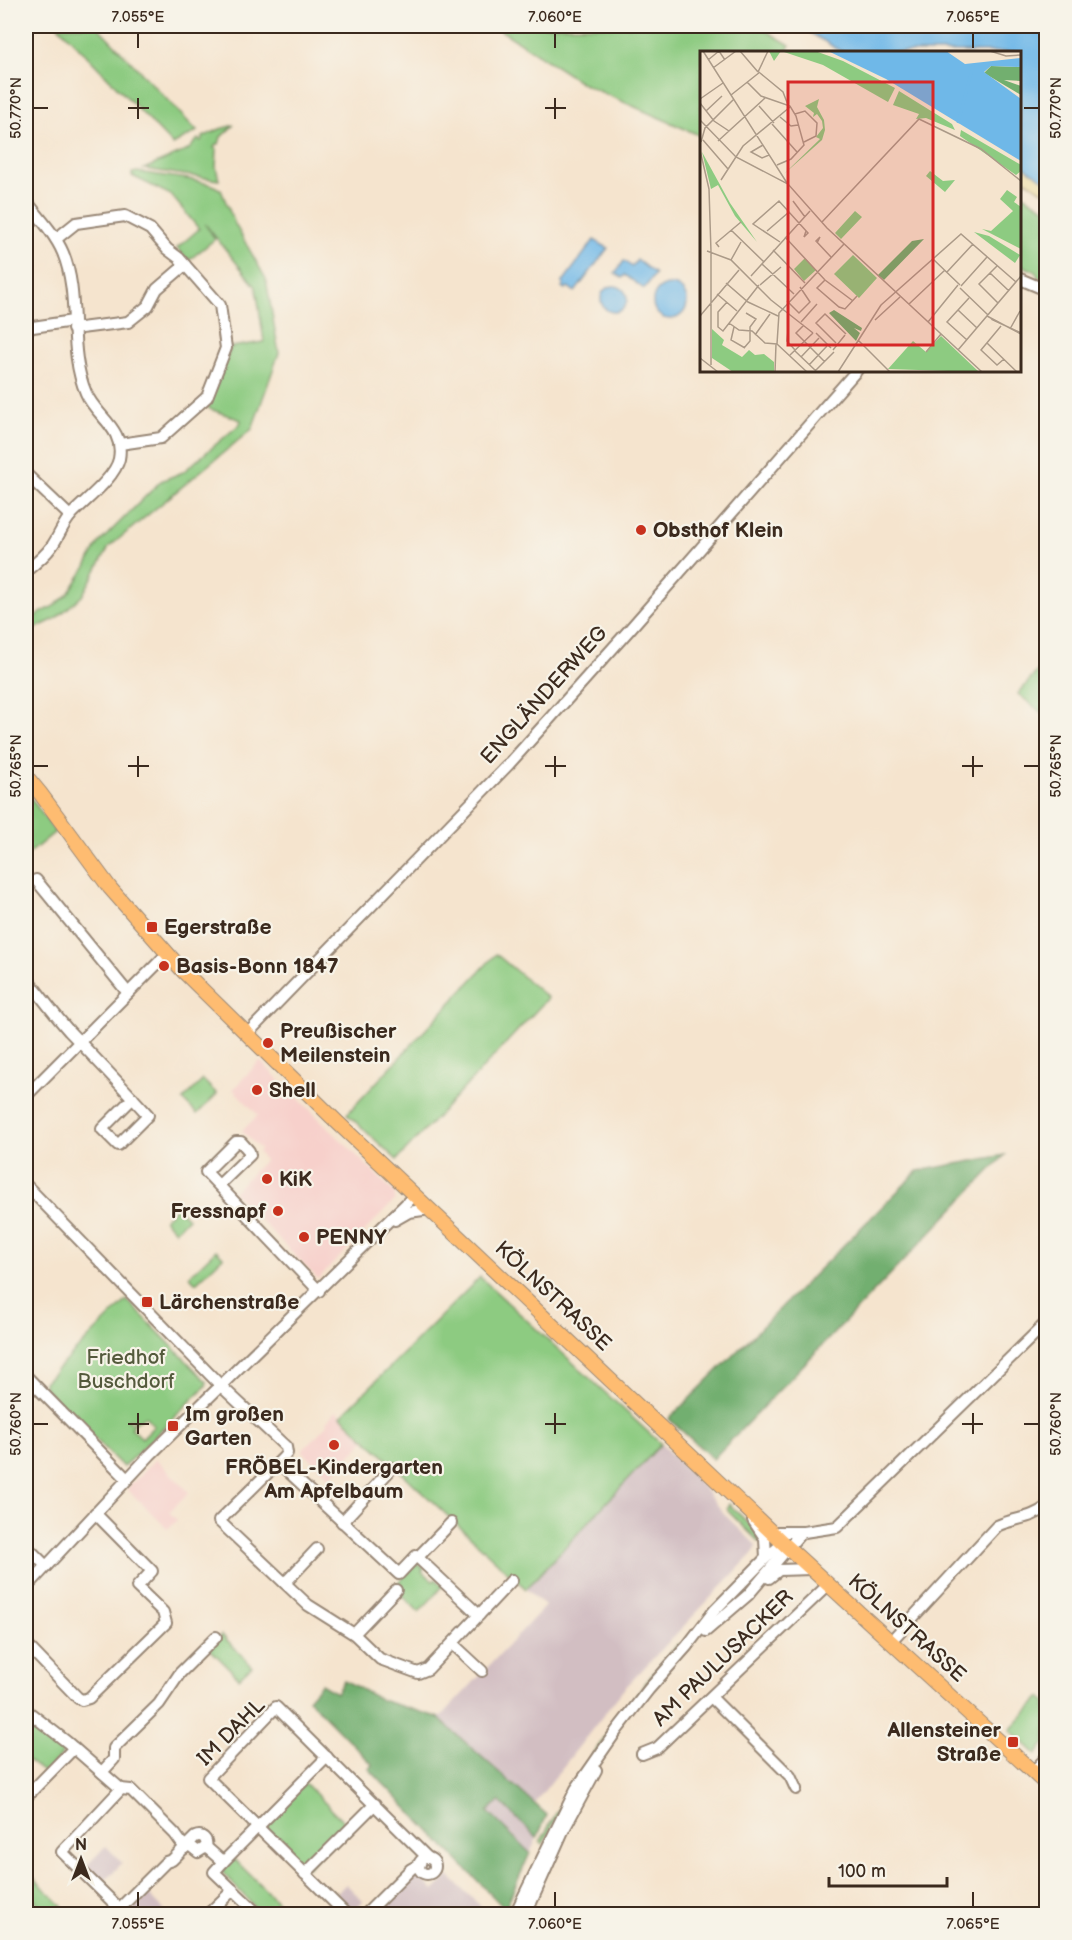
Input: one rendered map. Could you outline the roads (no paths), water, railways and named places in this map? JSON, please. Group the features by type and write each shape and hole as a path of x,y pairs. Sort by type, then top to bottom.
{"main road":[{"name":"KÖLNSTRASSE","path":"26,776 110,888 167,954 246,1034 828,1585 1047,1784"}],"street":[{"path":"26,201 56,239 63,254 68,274 79,377 89,401 111,424 120,444 118,462 111,474 70,516 52,546 26,571"},
{"path":"56,239 76,223 125,216 150,229 220,305 226,348 207,397 161,438 120,444"},
{"path":"26,328 128,322 148,306 157,289 185,265"},
{"path":"1021,279 1047,290"},
{"name":"ENGLÄNDERWEG","path":"246,1034 509,764 855,372"},
{"path":"26,474 70,516"},
{"path":"36,880 128,993"},
{"path":"26,1096 167,954"},
{"path":"26,977 68,1030 133,1098"},
{"path":"26,1185 221,1386 286,1447 287,1453 279,1462 219,1521 308,1605 354,1634 380,1659 418,1673 428,1669 512,1580"},
{"path":"219,1185 319,1290"},
{"path":"26,1588 127,1479 415,1194"},
{"path":"380,1230 409,1212 430,1209"},
{"path":"772,1532 804,1532 837,1527 1047,1323"},
{"path":"26,1376 127,1479"},
{"path":"279,1462 399,1574 451,1522"},
{"path":"342,1522 393,1468"},
{"path":"741,1502 765,1538 766,1558"},
{"path":"891,1641 997,1526 1034,1516 1047,1508"},
{"path":"26,1644 78,1698 85,1700 166,1623 163,1612 137,1587 152,1571 95,1514"},
{"path":"514,1914 526,1911 576,1789 617,1730 714,1611 766,1558 804,1532"},
{"path":"748,1595 786,1545"},
{"path":"26,1546 46,1566"},
{"path":"285,1583 317,1549"},
{"path":"418,1557 479,1615"},
{"path":"687,1646 779,1570 811,1569"},
{"name":"AM PAULUSACKER","path":"642,1755 657,1748 828,1585"},
{"path":"354,1634 396,1590"},
{"path":"102,1772 114,1759 114,1748 159,1704 180,1674 216,1637"},
{"path":"453,1644 482,1671"},
{"path":"711,1698 790,1776 796,1789"},
{"name":"IM DAHL","path":"346,1914 208,1778 276,1707 375,1804 424,1861 411,1869 366,1914"},
{"path":"26,1710 74,1748 121,1790 131,1790 186,1846"},
{"path":"26,1797 74,1748"},
{"path":"258,1914 214,1872 327,1757"},
{"path":"1033,1772 1047,1758"},
{"path":"121,1790 62,1852 120,1913 166,1862 172,1860 195,1837 200,1836 206,1840 206,1847 223,1862"},
{"path":"305,1874 375,1804"},
{"path":"208,1914 232,1890"}],"water":[{"path":"799,26 1046,26 1046,181 1021,165 1021,51 840,51"},
{"path":"594,240 608,248 575,292 568,287 565,289 562,283"},
{"path":"637,260 655,274 644,289 625,275 622,278 615,273 624,261 632,267"},
{"path":"670,285 682,290 687,302 682,314 670,319 658,314 653,302 658,290"},
{"path":"614,286 623,290 627,299 623,308 614,312 605,308 601,299 605,290"}],"place":[{"name":"Obsthof Klein","path":"641,530"},
{"name":"Egerstraße","path":"152,927"},
{"name":"Basis-Bonn 1847","path":"164,966"},
{"name":"Preußischer Meilenstein","path":"268,1043"},
{"name":"Shell","path":"257,1090"},
{"name":"KiK","path":"267,1179"},
{"name":"Fressnapf","path":"278,1211"},
{"name":"PENNY","path":"304,1237"},
{"name":"Lärchenstraße","path":"147,1302"},
{"name":"Im großen Garten","path":"173,1426"},
{"name":"FRÖBEL-Kindergarten Am Apfelbaum","path":"334,1445"},
{"name":"Allensteiner Straße","path":"1013,1742"}],"park label":[{"name":"Friedhof Buschdorf","path":"126,1369"}]}
